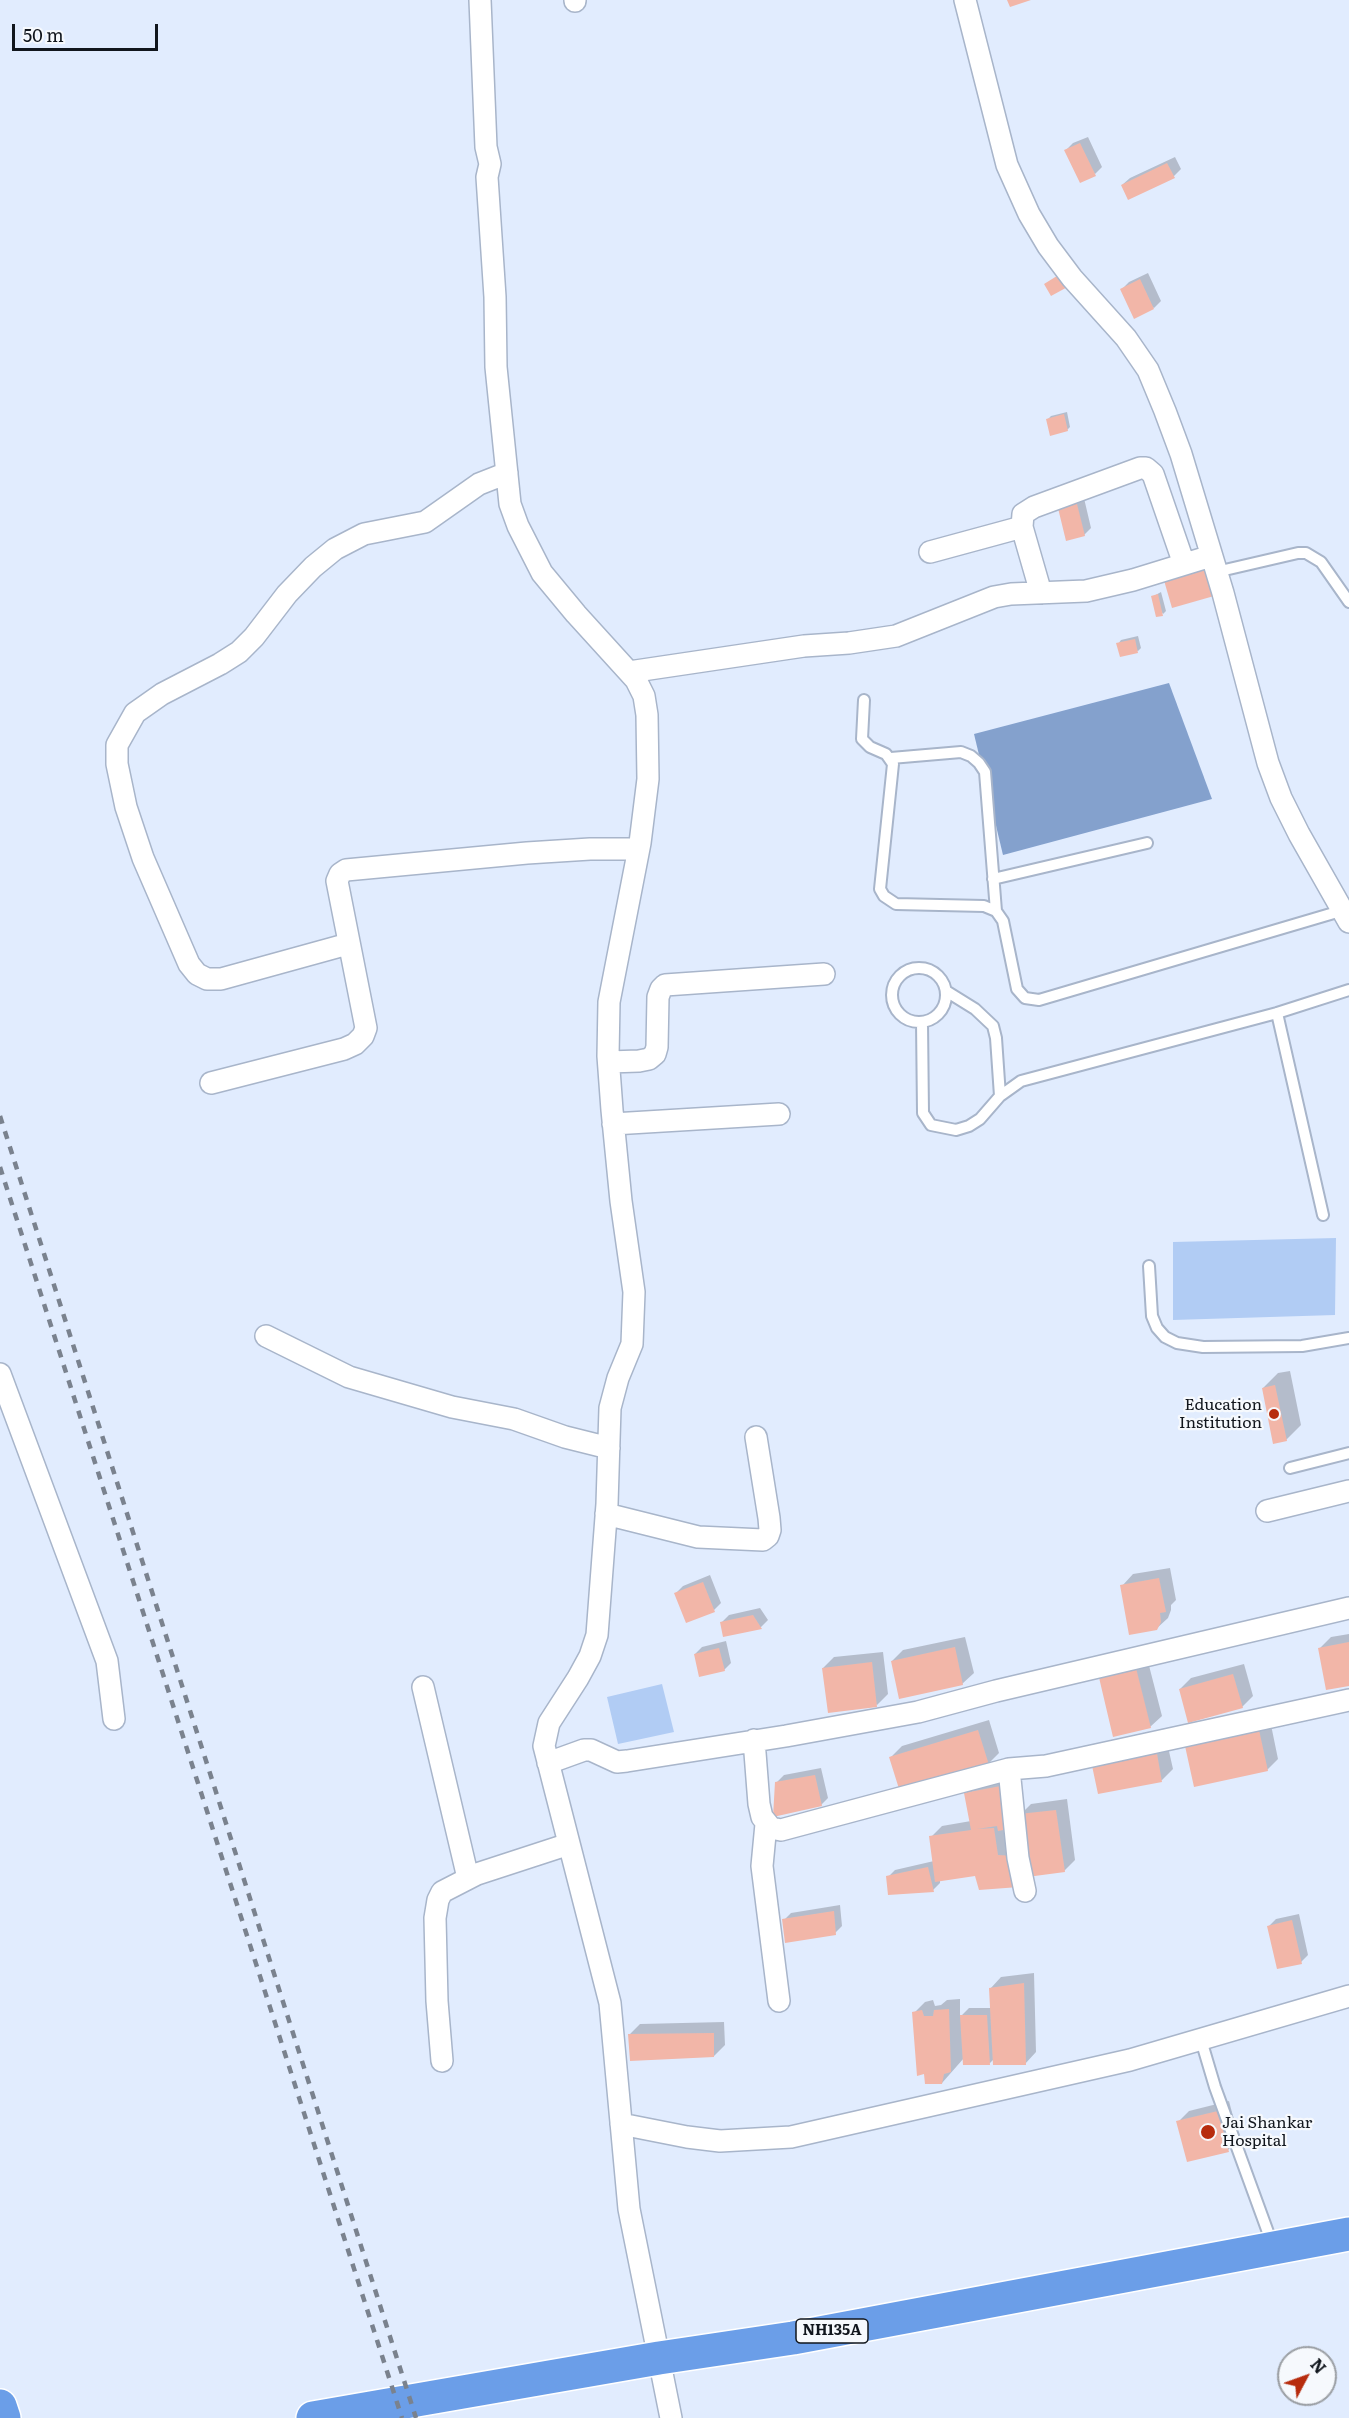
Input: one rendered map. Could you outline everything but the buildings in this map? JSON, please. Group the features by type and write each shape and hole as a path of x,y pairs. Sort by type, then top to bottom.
{"highway":[{"name":"NH135A","path":"313,2418 659,2358 794,2338 1274,2250 1349,2234"},
{"path":"0,2406 3,2418"}],"street":[{"path":"480,0 486,147 490,164 487,177 495,286 496,367 510,504 518,526 542,573 636,680 644,696 647,715 648,779 638,849 609,1002 609,1062 613,1124 634,1292 632,1344 613,1392 610,1408 606,1514 597,1635 590,1656 549,1723 544,1746 610,2003 629,2209 671,2418"},
{"path":"965,0 1007,165 1029,214 1048,246 1072,278 1126,338 1148,370 1181,454 1214,564 1268,763 1281,798 1299,834 1347,913"},
{"path":"1041,593 1022,527 1021,519 1027,510 1140,468 1146,468 1153,474 1184,564"},
{"path":"348,944 221,979 207,979 197,974 189,964 143,858 126,807 117,764 117,745 135,713 162,694 239,652 294,587 335,549 364,534 425,522 479,484 507,473"},
{"path":"930,552 1022,527"},
{"path":"629,672 762,651 896,636 994,597 1096,589 1184,564 1214,564"},
{"path":"211,1083 344,1049 355,1044 363,1036 366,1028 337,881 340,874 346,870 527,853 638,849"},
{"path":"609,1062 639,1061 649,1059 655,1054 658,997 666,984 824,974"},
{"path":"613,1124 779,1114"},
{"path":"266,1336 359,1380 452,1407 514,1419 565,1437 609,1448"},
{"path":"0,1374 107,1661 114,1719"},
{"path":"606,1514 698,1537 763,1540 768,1536 770,1530 756,1437"},
{"path":"1267,1511 1349,1491"},
{"path":"548,1763 584,1750 591,1750 617,1762 627,1761 918,1712 996,1691 1349,1608"},
{"path":"423,1687 468,1878"},
{"path":"766,1824 771,1828 781,1830 1009,1769 1046,1766 1349,1700"},
{"path":"754,1740 759,1804 766,1824 762,1866 779,2001"},
{"path":"1009,1769 1018,1858 1025,1891"},
{"path":"442,2061 437,2001 435,1917 442,1892 468,1878 569,1844"},
{"path":"621,2124 687,2137 720,2140 791,2137 1118,2063 1349,1996"}],"lane":[{"path":"1214,564 1306,553 1321,562 1349,602"},
{"path":"864,700 862,739 870,747 891,758 961,752 971,756 985,772 996,911 1003,921 1017,989 1025,998 1032,1000 1347,913"},
{"path":"891,758 894,769 880,889 884,896 896,904 984,906 996,911"},
{"path":"993,879 1147,843"},
{"path":"911,969 929,969 943,981 946,991 944,1007 939,1015 922,1022 913,1022 898,1013 892,996 897,979 911,969"},
{"path":"922,1022 923,1113 932,1125 956,1130 969,1126 988,1112 1000,1096 1021,1081 1277,1013 1349,990"},
{"path":"946,991 975,1009 993,1026 1000,1096"},
{"path":"1277,1013 1323,1215"},
{"path":"1149,1266 1152,1316 1157,1328 1165,1337 1176,1343 1203,1347 1302,1346 1349,1338"},
{"path":"1290,1468 1349,1453"},
{"path":"1201,2040 1215,2087 1274,2250"}],"shaded area":[{"path":"1169,683 1212,799 1003,855 974,734"},
{"path":"1336,1238 1335,1315 1173,1320 1173,1242"},
{"path":"662,1684 674,1732 618,1744 607,1697"}],"railway":[{"path":"0,1116 416,2418"},
{"path":"0,1167 402,2418"}],"place":[{"name":"Education Institution","path":"1274,1414"},
{"name":"Jai Shankar Hospital","path":"1208,2132"}]}
